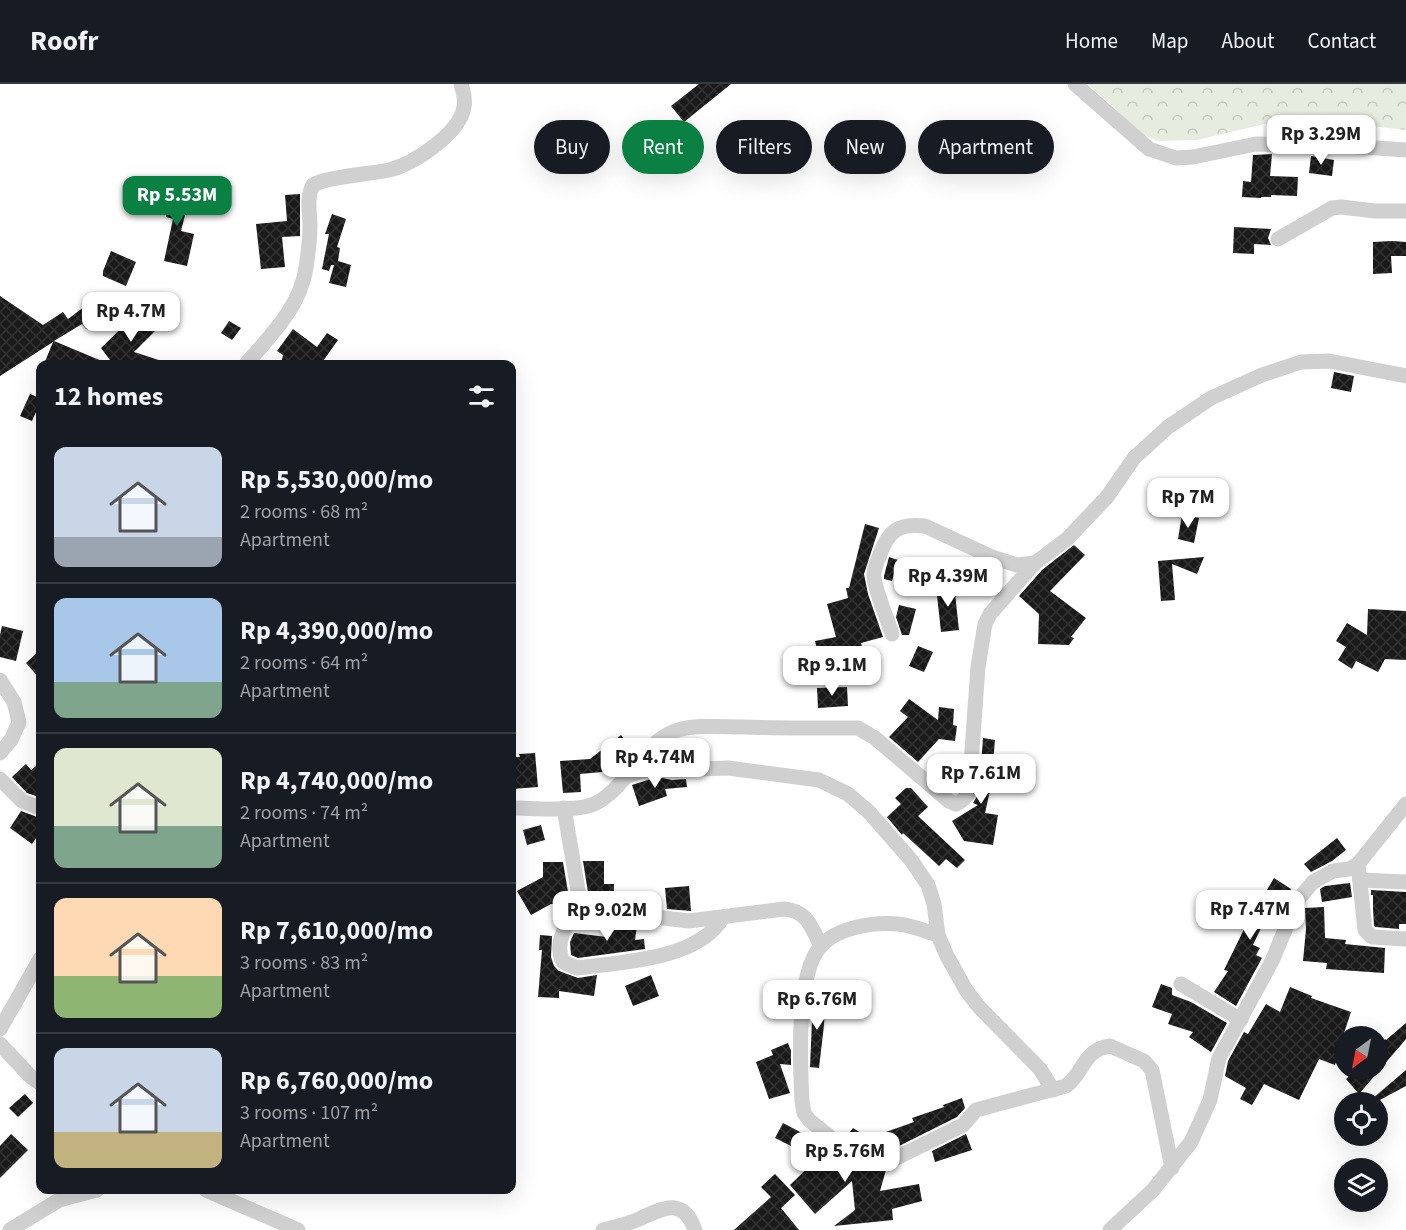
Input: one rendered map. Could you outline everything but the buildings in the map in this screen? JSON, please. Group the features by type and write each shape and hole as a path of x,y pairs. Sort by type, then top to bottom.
{"street":[{"path":"249,360 293,308 301,288 306,269 310,228 309,195 313,185 324,180 392,169 420,155 450,132 459,122 465,98 461,84"},
{"path":"1075,84 1149,149 1176,158 1193,157 1256,144 1332,145 1406,150"},
{"path":"1278,239 1332,208 1406,212"},
{"path":"516,808 564,808 593,805 609,794 659,740 675,731 713,727 858,728 875,738 949,801 956,804 961,802 969,792 978,668 985,624 990,614 1035,563 1067,539 1107,497 1134,458 1168,427 1211,398 1262,375 1300,362 1329,361 1406,376"},
{"path":"892,634 874,575 886,539 901,527 925,526 1017,565 1035,563"},
{"path":"0,680 14,702 19,722 11,740 0,753"},
{"path":"626,776 657,767 672,770 728,768 819,780 848,794 869,812 911,860 928,885 934,904 938,935 966,990 1040,1069 1053,1090"},
{"path":"0,779 22,801 36,806"},
{"path":"1405,939 1372,937 1365,930 1359,872 1406,804"},
{"path":"564,808 581,908"},
{"path":"1110,1230 1153,1190 1191,1142 1210,1101 1219,1058 1272,961 1297,901 1304,890 1327,874 1349,869 1406,882"},
{"path":"581,908 569,921 561,936 560,956 563,962 577,968 670,954 704,938 715,930 723,917"},
{"path":"581,908 689,921 784,909 795,910 807,920 821,946"},
{"path":"938,935 899,924 851,929 833,935 813,957 806,980 802,1018 802,1086 804,1113 809,1120 855,1157 881,1161 894,1159 963,1125 976,1110 1053,1090 1071,1083 1080,1066 1092,1053 1106,1046 1114,1046 1149,1065 1172,1168"},
{"path":"0,1029 36,966"},
{"path":"1181,984 1241,1020"},
{"path":"0,1044 36,1080"},
{"path":"10,1230 59,1200 82,1194"},
{"path":"215,1194 298,1230"},
{"path":"603,1230 637,1220 670,1206 686,1214 695,1230"}],"green space":[{"path":"1087,84 1406,84 1406,130 1309,119 1281,120 1197,140 1157,141 1132,129 1114,107"}]}
